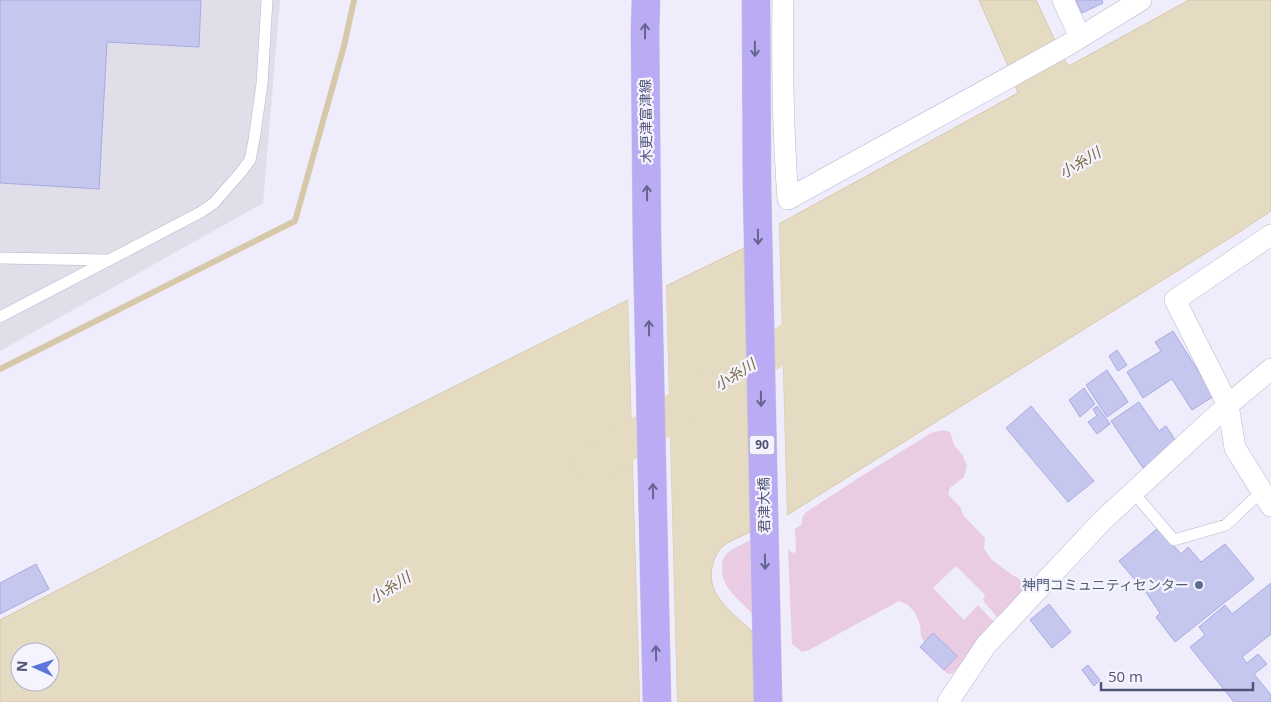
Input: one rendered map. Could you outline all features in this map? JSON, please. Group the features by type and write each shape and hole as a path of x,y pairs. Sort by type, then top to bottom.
{"main road":[{"name":"木更津富津線","path":"646,0 648,242 657,702"},
{"name":"君津大橋","path":"756,0 757,188 768,702"}],"street":[{"path":"783,0 784,146 788,199 1073,41 1141,0"},
{"path":"1064,0 1073,41"},
{"path":"1268,496 1235,448 1228,405 1175,300 1271,235"},
{"path":"948,702 986,645 1102,521 1228,405 1271,369"}],"lane":[{"path":"0,317 184,221 214,203 241,172 250,160 254,140 262,84 267,0"},
{"path":"0,258 108,260"},
{"path":"1133,492 1174,540 1226,525 1268,496"}],"shaded area":[{"path":"0,0 280,0 263,203 0,351"},
{"path":"943,430 950,432 954,445 963,456 967,466 964,477 950,488 948,494 960,507 964,516 985,538 984,549 992,560 1018,578 1027,588 998,618 985,603 983,599 985,595 956,566 933,588 964,620 978,605 996,624 952,674 946,673 944,670 957,656 933,633 924,643 920,624 915,613 908,605 899,601 802,652 792,644 788,549 795,553 795,529 802,524 802,518 805,513 931,433"},
{"path":"750,540 752,613 728,588 722,569 726,554"}],"water":[{"path":"979,0 1036,0 1056,43 1009,68"},
{"path":"1189,0 1271,0 1271,211 787,515 779,224 1018,93 1014,82 1061,56 1069,66"},
{"path":"744,248 750,532 721,548 717,553 711,571 715,592 728,609 752,631 754,702 677,702 666,286"},
{"path":"628,300 640,702 0,702 0,620 383,422"}],"pier":[{"path":"779,221 787,517 784,515 777,224"},
{"path":"666,283 677,702 675,702 663,286"},
{"path":"628,297 631,300 642,702 640,702"}],"building":[{"path":"0,0 201,0 199,47 107,42 99,189 0,183"},
{"path":"1076,0 1102,0 1103,3 1082,13"},
{"path":"1173,331 1214,396 1192,410 1172,379 1143,398 1127,372 1161,351 1155,342"},
{"path":"1117,350 1127,365 1118,371 1109,356"},
{"path":"1107,370 1128,402 1107,417 1086,385"},
{"path":"1084,388 1095,404 1080,417 1069,400"},
{"path":"1139,402 1159,431 1166,426 1178,444 1143,468 1111,421"},
{"path":"1031,406 1094,481 1068,502 1006,428"},
{"path":"1097,406 1110,424 1097,434 1088,422 1097,416 1093,409"},
{"name":"神門コミュニティセンター","path":"1158,528 1181,554 1188,547 1201,562 1225,544 1254,579 1175,642 1156,617 1160,613 1145,591 1154,584 1150,580 1141,587 1119,561"},
{"path":"36,564 49,589 0,614 0,583"},
{"path":"1271,583 1271,634 1242,657 1247,663 1258,654 1267,664 1254,674 1271,695 1271,702 1234,702 1190,647 1205,635 1199,627 1225,605 1232,614"},
{"path":"1049,604 1071,632 1052,648 1030,620"},
{"path":"933,633 957,656 944,670 920,647"},
{"path":"1088,665 1100,680 1094,686 1082,670"}],"waterway":[{"path":"0,369 295,221 344,46 354,0"},
{"name":"小糸川","path":"591,466 683,406 825,319"}],"place":[{"name":"神門コミュニティセンター","path":"1199,585"}]}
